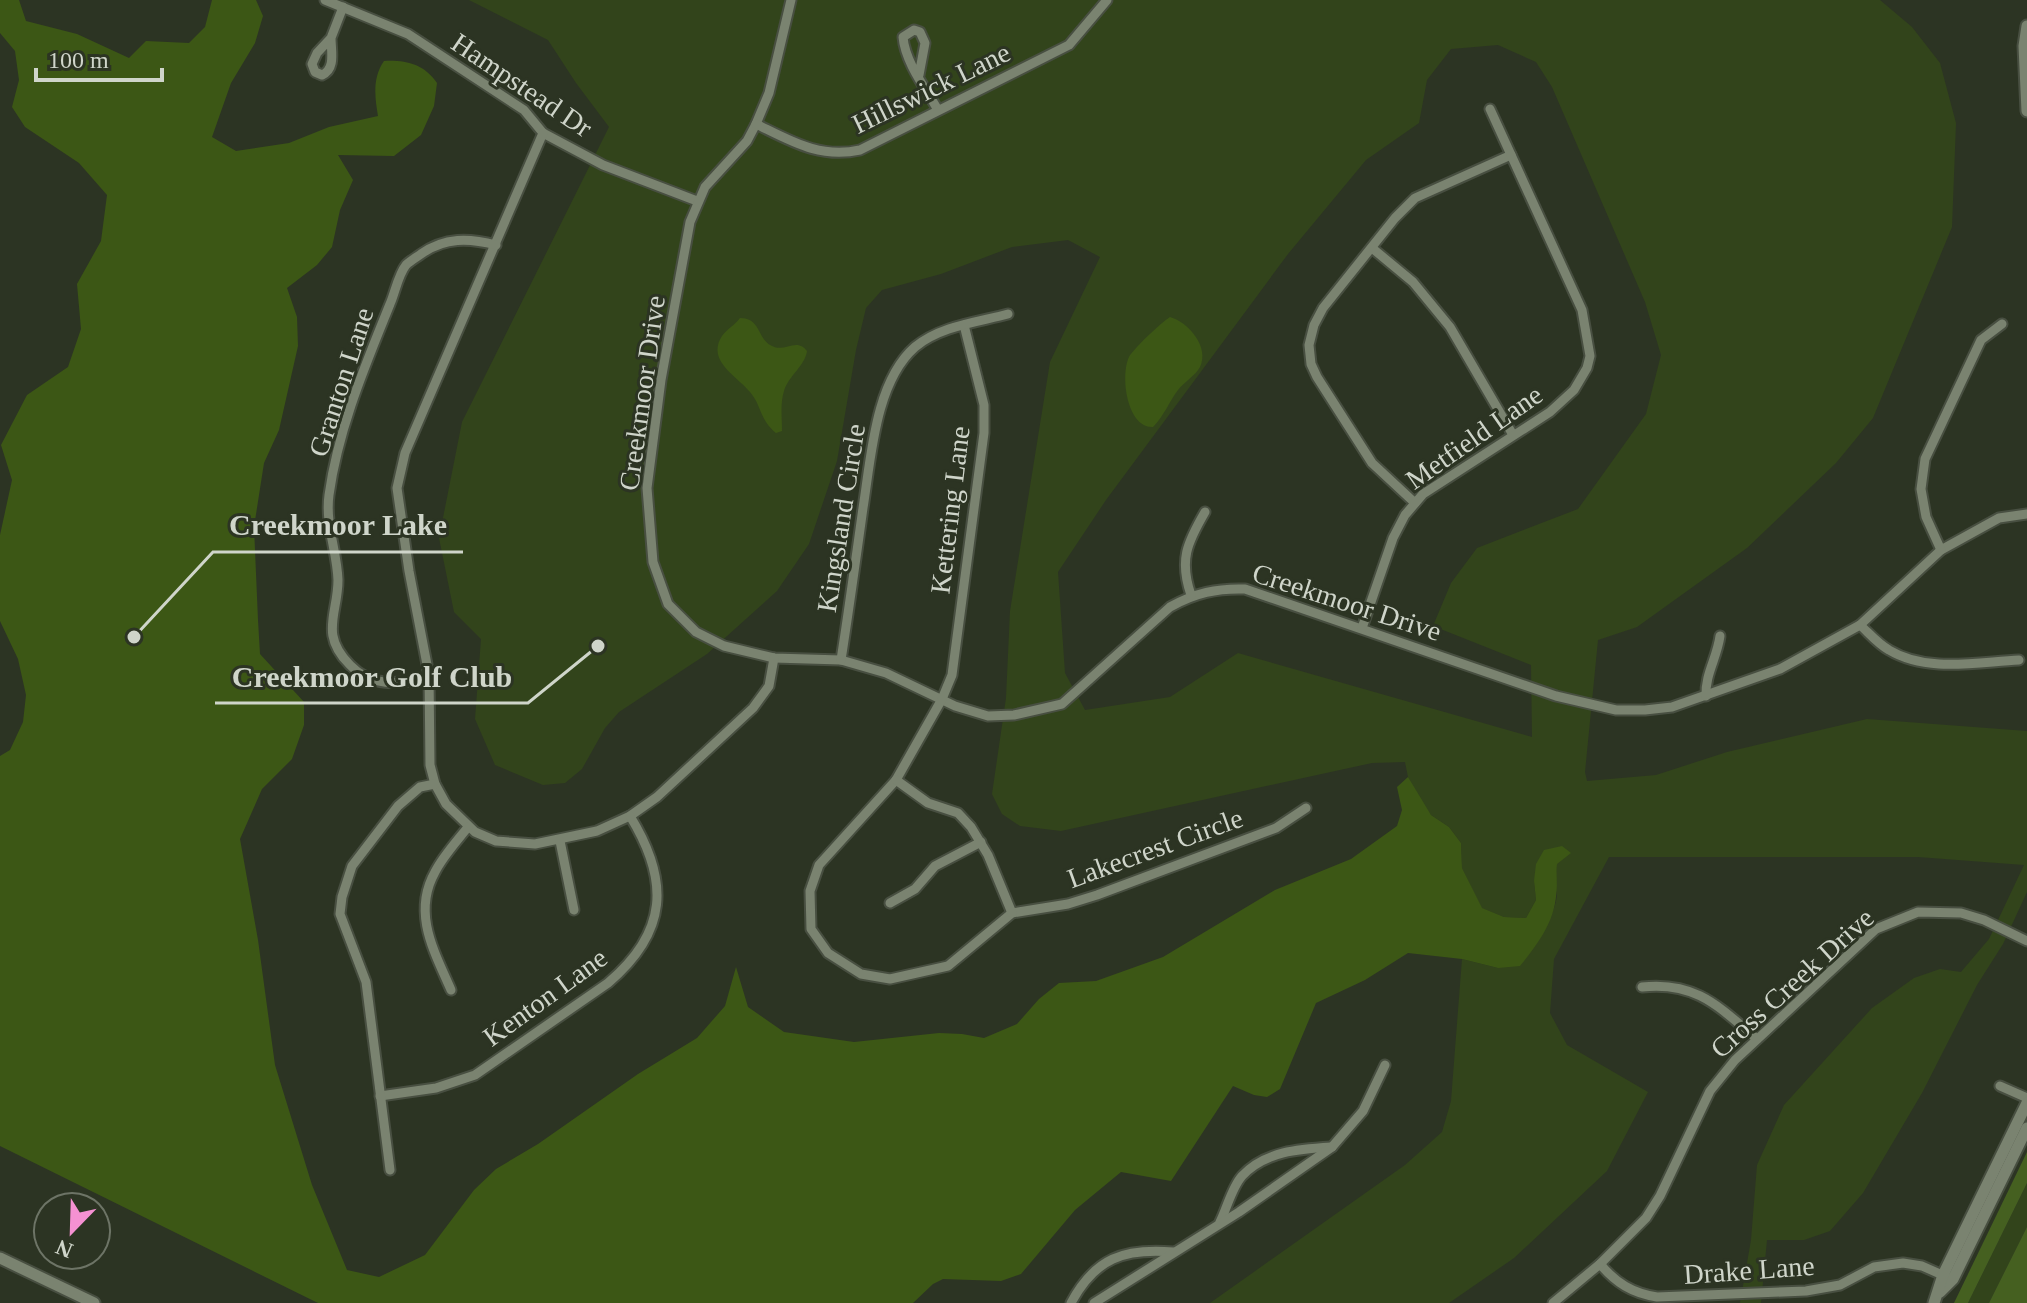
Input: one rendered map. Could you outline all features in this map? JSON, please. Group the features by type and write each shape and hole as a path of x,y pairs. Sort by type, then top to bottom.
{"street":[{"name":"Hampstead Dr","path":"325,0 408,34 524,110 543,133 603,165 697,201"},
{"name":"Creekmoor Drive","path":"791,0 769,93 756,124 747,141 705,187 697,201 687,236 651,447 647,488 653,562 658,584 668,604 696,632 724,646 774,658 841,660 886,673 955,706 988,716 1014,715 1062,704 1151,621 1191,595 1222,588 1245,589 1583,704 1616,710 1645,710 1672,707 1780,669 1860,625 1941,550 1999,518 2027,514"},
{"name":"Hillswick Lane","path":"756,124 816,151 860,150 1069,45 1107,0"},
{"path":"331,38 343,7"},
{"path":"2027,26 2024,46 2027,111"},
{"path":"919,75 938,110"},
{"name":"Metfield Lane","path":"1362,628 1393,538 1415,503 1423,494 1550,412 1574,390 1590,356 1582,310 1490,109"},
{"path":"543,133 405,453 397,488 429,678 430,765 435,784 446,804 468,827 496,841 517,844 560,841 597,831 630,816 657,797 753,708 769,686 774,658"},
{"path":"1415,503 1372,463 1311,364 1309,345 1314,325 1323,308 1395,218 1415,198 1511,155"},
{"name":"Granton Lane","path":"429,678 389,684 364,677 348,664 339,649 330,627 338,579 330,537 329,497 361,374 406,265 430,248 450,240 475,240 496,245"},
{"path":"1372,248 1413,282 1450,327 1513,435"},
{"name":"Kingsland Circle","path":"841,660 871,449 889,389 902,361 928,338 1008,314"},
{"path":"1941,550 1926,517 1921,489 1925,459 1981,340 2002,324"},
{"name":"Kettering Lane","path":"942,699 952,675 984,433 984,405 964,325"},
{"path":"1191,595 1186,580 1185,558 1188,545 1205,512"},
{"path":"1860,625 1886,649 1928,664 2019,660"},
{"path":"1706,696 1708,675 1718,651 1720,636"},
{"path":"896,780 928,803 958,813 981,842 1012,913 948,966 890,979 861,974 828,953 811,929 810,891 819,865 896,780 942,699"},
{"path":"390,1170 366,982 340,914 352,866 398,806 420,787 435,784"},
{"name":"Lakecrest Circle","path":"1012,913 1068,904 1097,895 1276,828 1306,808"},
{"name":"Kenton Lane","path":"380,1096 436,1088 475,1075 608,983 627,966 650,931 656,907 657,881 652,856 630,816"},
{"path":"451,990 427,931 424,902 435,870 468,827"},
{"path":"560,841 574,910"},
{"path":"890,903 915,889 935,866 981,842"},
{"name":"Cross Creek Drive","path":"1553,1303 1600,1264 1646,1218 1660,1196 1710,1091 1735,1060 1876,929 1918,912 1961,913 1984,920 2027,941"},
{"path":"1642,987 1677,987 1697,993 1757,1039"},
{"path":"1094,1303 1239,1212 1332,1147 1363,1111 1385,1065"},
{"path":"1948,1277 2027,1101 2000,1086"},
{"path":"1937,1298 2027,1128"},
{"path":"1220,1222 1241,1177 1260,1162 1282,1152 1332,1147"},
{"path":"1071,1303 1082,1283 1100,1265 1123,1254 1147,1250 1174,1252"},
{"path":"0,1258 94,1303"},
{"name":"Drake Lane","path":"1600,1264 1616,1283 1641,1295 1657,1297 1806,1291 1840,1285 1874,1267 1903,1263 1922,1266 1948,1277"},
{"path":"1806,1291 1807,1303"}],"shaded area":[{"path":"0,0 19,0 26,21 77,34 129,58 146,41 189,43 205,27 212,0 256,0 263,16 255,43 231,83 212,137 236,151 289,143 329,127 378,116 376,81 384,61 414,64 437,83 434,106 421,135 394,156 338,155 353,180 340,210 332,247 317,265 287,288 297,317 298,346 279,430 264,463 254,527 260,654 304,702 304,725 292,759 262,789 240,839 275,1065 312,1185 347,1270 379,1277 425,1255 474,1190 496,1169 697,1038 725,1006 736,967 748,1007 784,1032 854,1042 939,1033 984,1038 1017,1024 1039,999 1059,983 1096,981 1163,957 1275,890 1351,859 1397,826 1402,810 1397,787 1408,777 1431,815 1449,827 1461,843 1462,868 1482,908 1504,917 1526,918 1536,900 1536,864 1544,850 1562,846 1571,853 1557,864 1554,907 1543,934 1520,966 1498,968 1462,959 1408,953 1365,980 1316,1003 1280,1089 1267,1097 1233,1086 1171,1181 1121,1172 1075,1210 1021,1274 1001,1281 943,1279 913,1303 318,1303 112,1201 112,1191 91,1191 0,1146 0,756 10,750 23,722 26,695 18,659 0,621 0,535 12,480 1,445 27,395 68,367 81,329 77,284 101,241 107,195 79,163 25,127 12,107 19,80 15,51 0,33"},
{"path":"469,0 1880,0 1912,27 1940,63 1956,123 1952,227 1873,418 1836,463 1747,548 1637,627 1598,640 1585,772 1587,781 1656,775 1727,752 1867,719 2027,731 2027,892 2003,944 1977,985 1922,1093 1863,1193 1830,1231 1804,1240 1767,1240 1761,1303 1740,1303 1751,1240 1757,1165 1784,1105 1872,1008 1914,978 1940,969 1961,972 1989,939 2024,865 1918,857 1609,857 1554,959 1550,1013 1567,1045 1648,1092 1607,1171 1514,1258 1449,1303 1210,1303 1405,1165 1442,1132 1451,1101 1462,959 1498,968 1535,937 1554,907 1557,864 1534,881 1536,900 1526,918 1504,917 1481,908 1462,868 1461,843 1449,827 1431,815 1416,795 1405,762 1372,763 1061,831 1020,826 1002,814 992,794 1006,698 1010,611 1050,362 1100,257 1068,240 1012,247 941,274 882,290 866,308 837,461 809,544 777,591 707,654 619,712 605,728 582,769 565,783 543,785 495,765 475,719 481,639 454,612 439,538 462,422 609,127 548,40","holes":["1498,45 1536,62 1552,87 1645,302 1661,355 1646,414 1578,509 1477,548 1451,583 1433,626 1531,665 1532,737 1238,653 1170,697 1085,710 1065,673 1058,572 1106,500 1288,254 1366,160 1419,123 1427,80 1451,49"]},
{"path":"1170,317 1184,324 1196,336 1202,359 1198,370 1178,390 1153,427 1144,425 1132,410 1126,388 1126,366 1136,348"},
{"path":"740,318 752,321 772,346 799,345 807,351 784,391 782,431 776,433 770,428 750,392 720,360 718,345 722,336"},
{"path":"2027,1152 2027,1183 1968,1303 1954,1303"},
{"path":"2027,1183 2027,1227 1989,1303 1968,1303"},
{"path":"2027,1227 2027,1303 1989,1303"}],"place":[{"name":"Creekmoor Lake","path":"134,637"},
{"name":"Creekmoor Golf Club","path":"598,646"}]}
